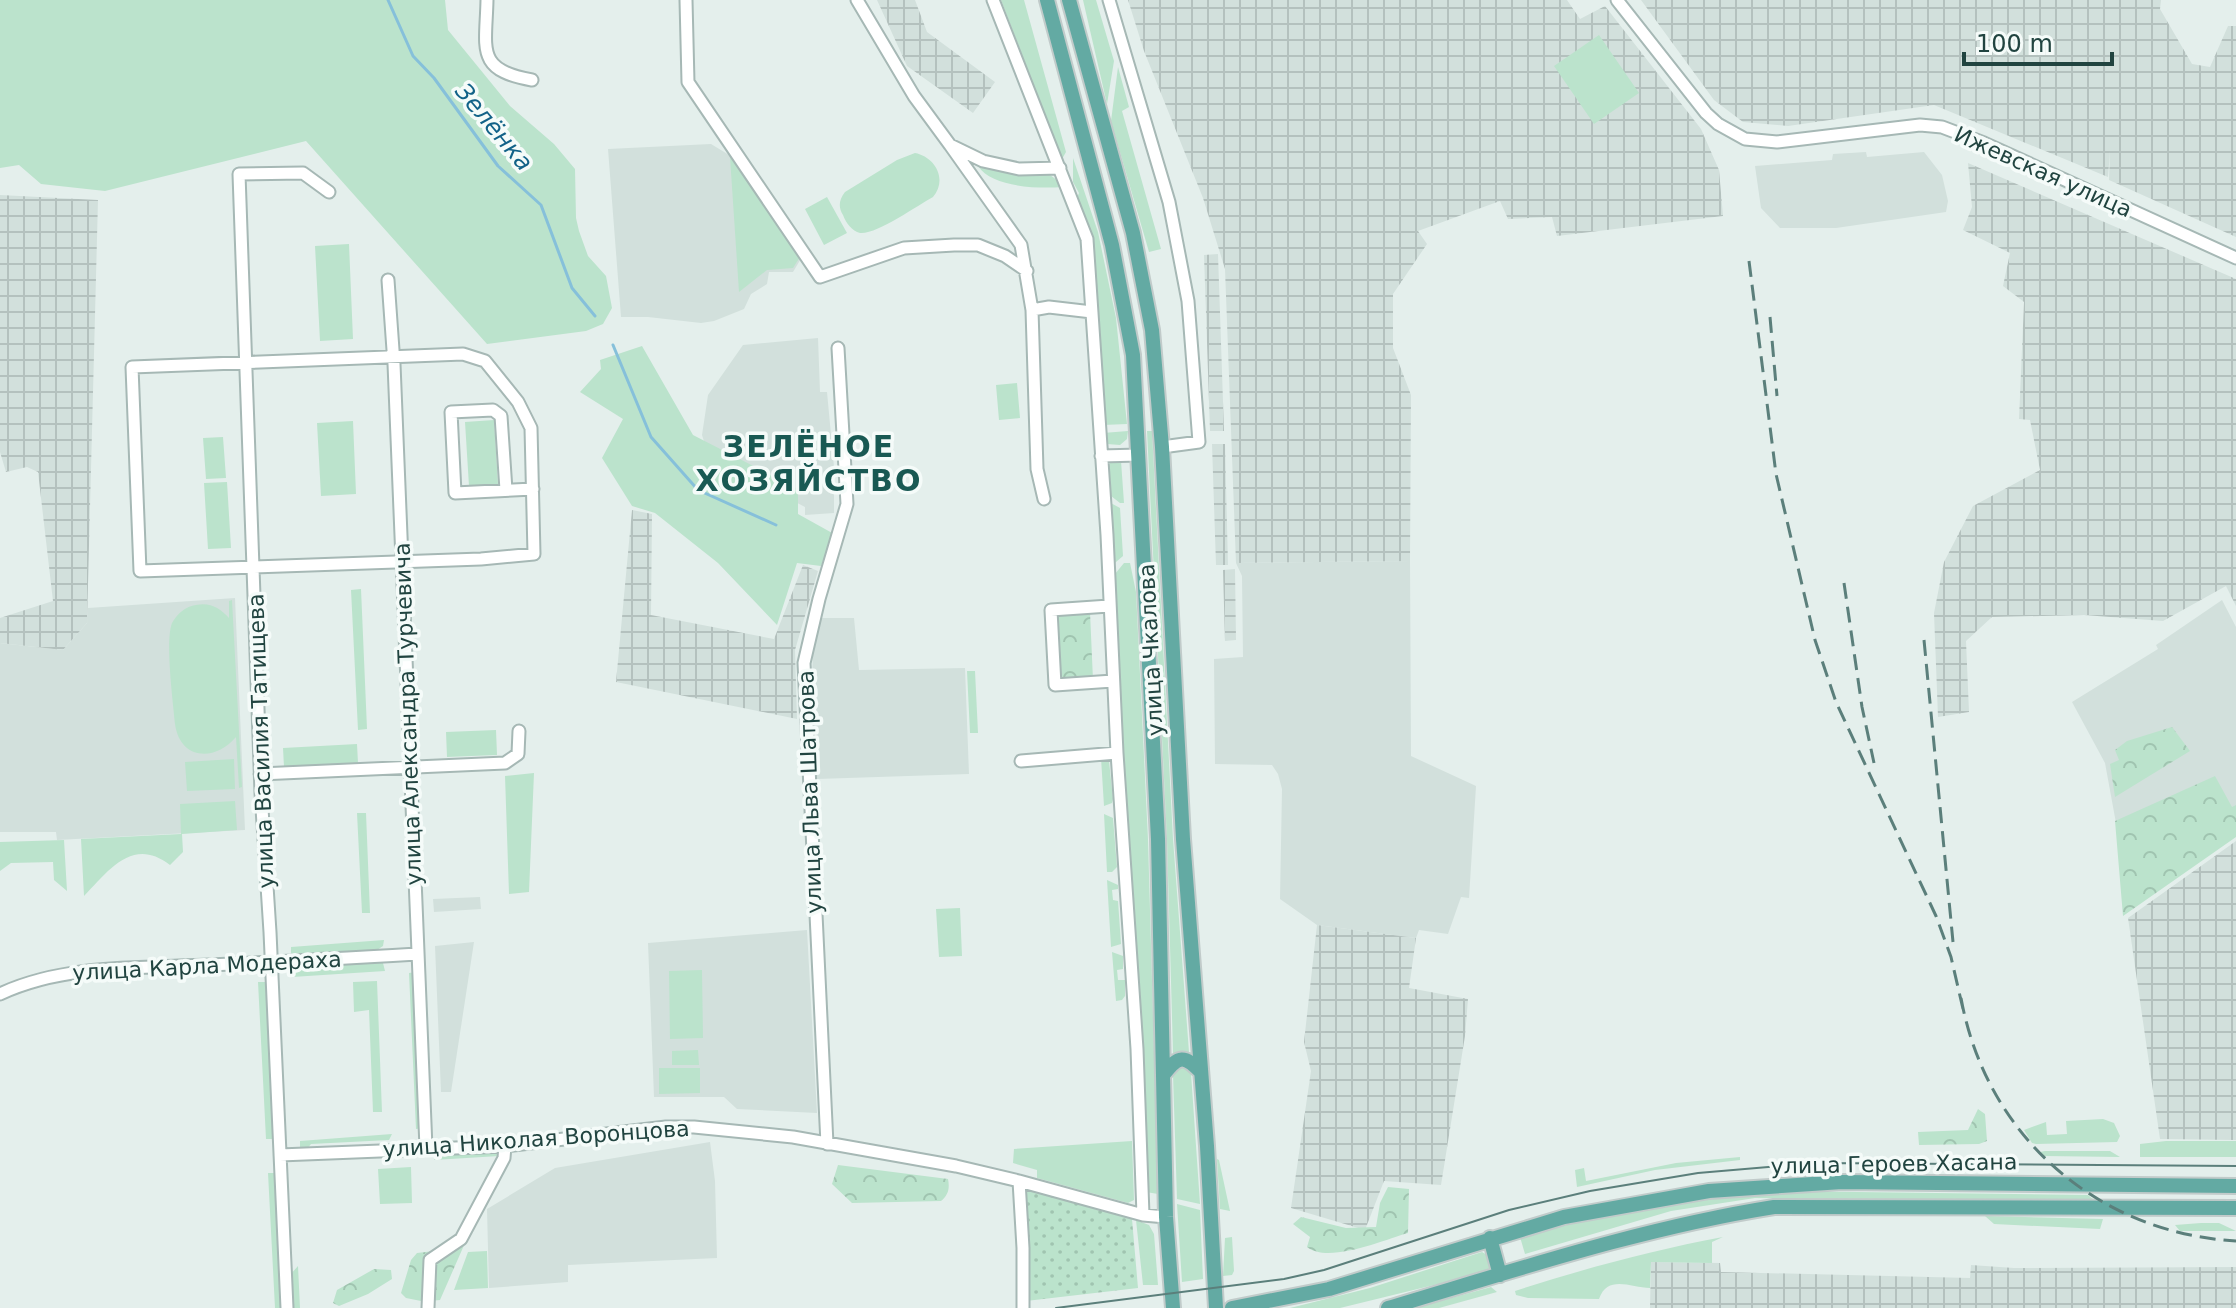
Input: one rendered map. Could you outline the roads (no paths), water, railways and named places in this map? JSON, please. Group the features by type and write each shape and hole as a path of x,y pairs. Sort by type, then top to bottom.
{"main road":[{"name":"улица Чкалова","path":"1047,0 1112,245 1127,310 1133,355 1158,839 1166,1217 1173,1308"},
{"name":"улица Чкалова","path":"1069,0 1133,233 1152,330 1216,1308"},
{"path":"1164,1074 1174,1061 1181,1059 1190,1061 1201,1072"},
{"name":"улица Героев Хасана","path":"1232,1308 1329,1289 1564,1217 1709,1191 1815,1183 2236,1186"},
{"name":"улица Героев Хасана","path":"1388,1308 1603,1244 1703,1218 1774,1207 2236,1208"},
{"path":"1490,1238 1500,1275"}],"street":[{"path":"487,0 487,57 494,67 508,76 532,80"},
{"path":"686,0 688,82 820,277 904,248 954,245 978,245 1005,256 1027,271"},
{"path":"857,0 914,96 1021,245 1032,310 1037,469 1044,499"},
{"path":"993,0 1087,239 1137,1049 1143,1215"},
{"path":"1109,0 1169,202 1188,301 1199,442 1162,447"},
{"name":"Ижевская улица","path":"1617,0 1706,113 1745,139 1777,142 1900,126 1942,127 1984,143 2236,258"},
{"path":"950,145 983,161 1019,169 1060,168"},
{"name":"улица Василия Татищева","path":"287,1308 260,774 239,174 303,173 329,192"},
{"name":"улица Александра Турчевича","path":"388,280 426,1148"},
{"path":"1032,310 1049,307 1092,312"},
{"name":"улица Льва Шатрова","path":"827,1144 804,663 847,504 838,348"},
{"path":"463,354 485,361 525,413 531,428 534,554 140,571 132,367 246,363 463,354"},
{"path":"506,490 501,416 493,410 451,412 455,493 533,489"},
{"path":"1101,456 1139,455"},
{"path":"1109,606 1051,610 1054,670 1055,685 1113,681"},
{"path":"260,774 505,763 518,754 519,731"},
{"path":"1021,761 1117,753"},
{"name":"улица Карла Модераха","path":"0,994 24,983 62,975 417,954"},
{"name":"улица Николая Воронцова","path":"280,1155 505,1146 666,1127 694,1127 793,1137 956,1166 1143,1215 1166,1217"},
{"path":"428,1308 430,1260 461,1239 504,1158 505,1146"},
{"path":"1019,1181 1023,1308"}],"waterway":[{"name":"Зелёнка","path":"388,0 413,56 434,78 498,166 541,205 572,288 595,316"},
{"name":"Зелёнка","path":"613,345 651,437 698,490 776,525"}],"tram line":[{"path":"1056,1308 1284,1279 1324,1270 1509,1210 1590,1191 1698,1173 1816,1163 2236,1166"}],"railway":[{"path":"1749,261 1776,474 1815,640 1836,702 1936,916 1951,957 1963,1009"},
{"path":"1770,317 1777,396"},
{"path":"1844,583 1862,707 1874,763"},
{"path":"1924,640 1953,942"},
{"path":"1961,998 1974,1048 1995,1093 2022,1133 2056,1168 2094,1197 2138,1219 2185,1234 2236,1241"}],"district":[{"name":"ЗЕЛЁНОЕ ХОЗЯЙСТВО","path":"809,463"}]}
